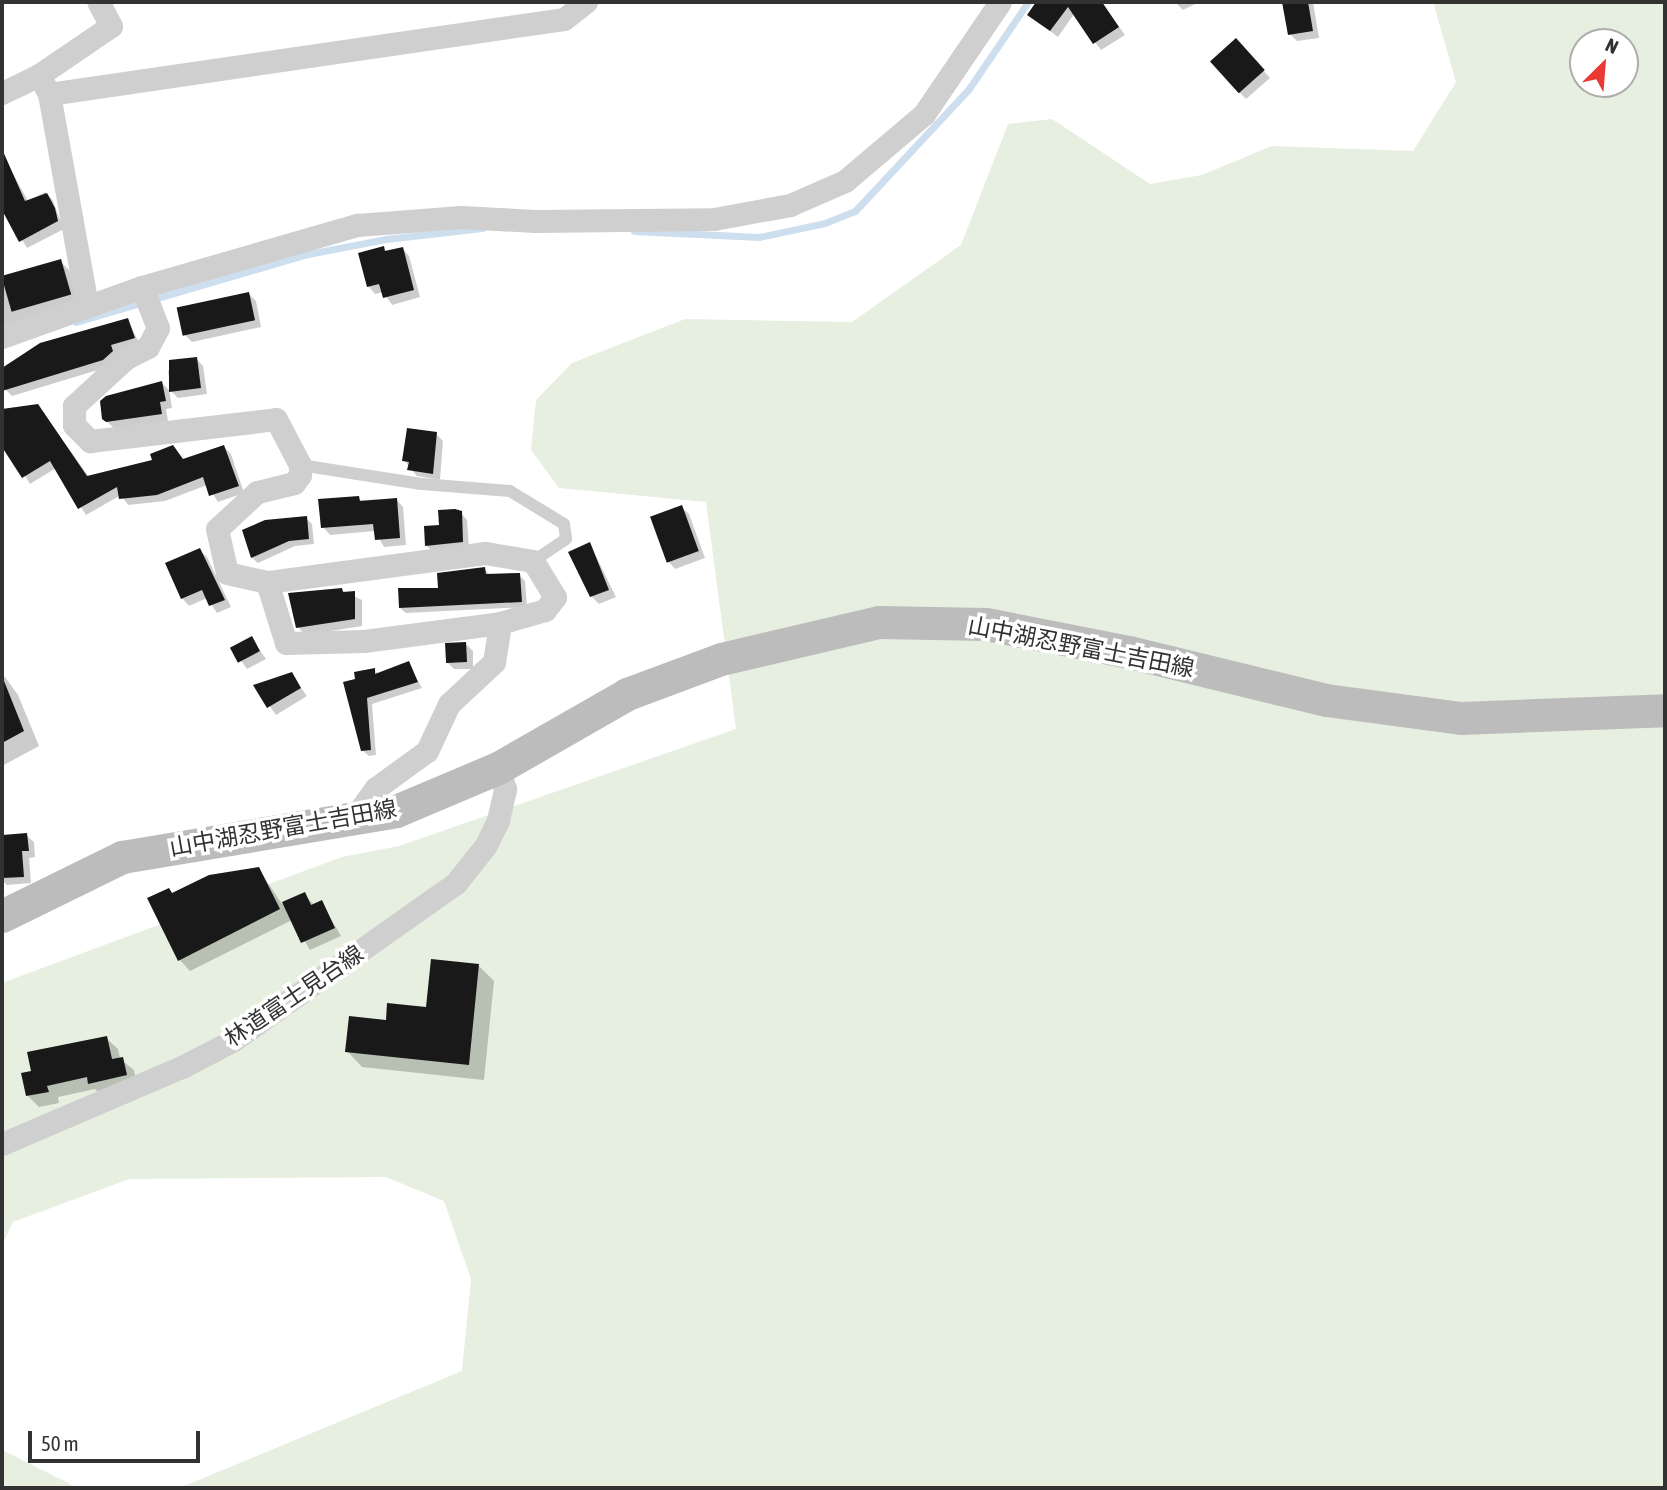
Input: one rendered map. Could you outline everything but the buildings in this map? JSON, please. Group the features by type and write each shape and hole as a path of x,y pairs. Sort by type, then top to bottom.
{"main road":[{"name":"山中湖忍野富士吉田線","path":"20,902 121,857 396,811 498,768 627,694 722,659 879,622 986,624 1129,652 1326,701 1461,718 1665,710"}],"street":[{"path":"44,84 111,26 98,2"},
{"path":"2,93 44,84 564,19 586,2"},
{"path":"2,337 142,287 357,225 461,217 535,221 714,219 790,205 845,181 924,114 1000,2"},
{"path":"44,84 87,305"},
{"path":"142,287 158,328 148,347 125,358 74,406 74,425 90,441 276,419 300,465 294,483 257,492 217,529 227,573 267,583 485,552 533,561 555,597 545,610 500,623 364,641 286,643 267,583"},
{"path":"354,818 376,788 427,751 449,704 494,662 500,623"},
{"name":"林道富士見台線","path":"2,1144 182,1067 232,1041 456,883 486,845 498,820 505,789 498,768"}],"lane":[{"path":"300,465 449,487 510,491 564,524 566,539 533,561"}],"green space":[{"path":"1433,2 1665,2 1665,1488 179,1488 462,1371 471,1279 444,1201 386,1177 129,1179 13,1222 2,1245 2,983 342,857 399,846 736,729 706,502 559,488 531,450 536,400 572,363 685,319 852,322 961,245 1008,124 1052,119 1150,184 1202,175 1272,146 1413,151 1456,82"},
{"path":"2,1450 78,1488 2,1488"}],"waterway":[{"path":"634,231 759,237 825,223 855,211 968,90 1028,2"},
{"path":"76,322 303,255 386,239 482,228"}]}
